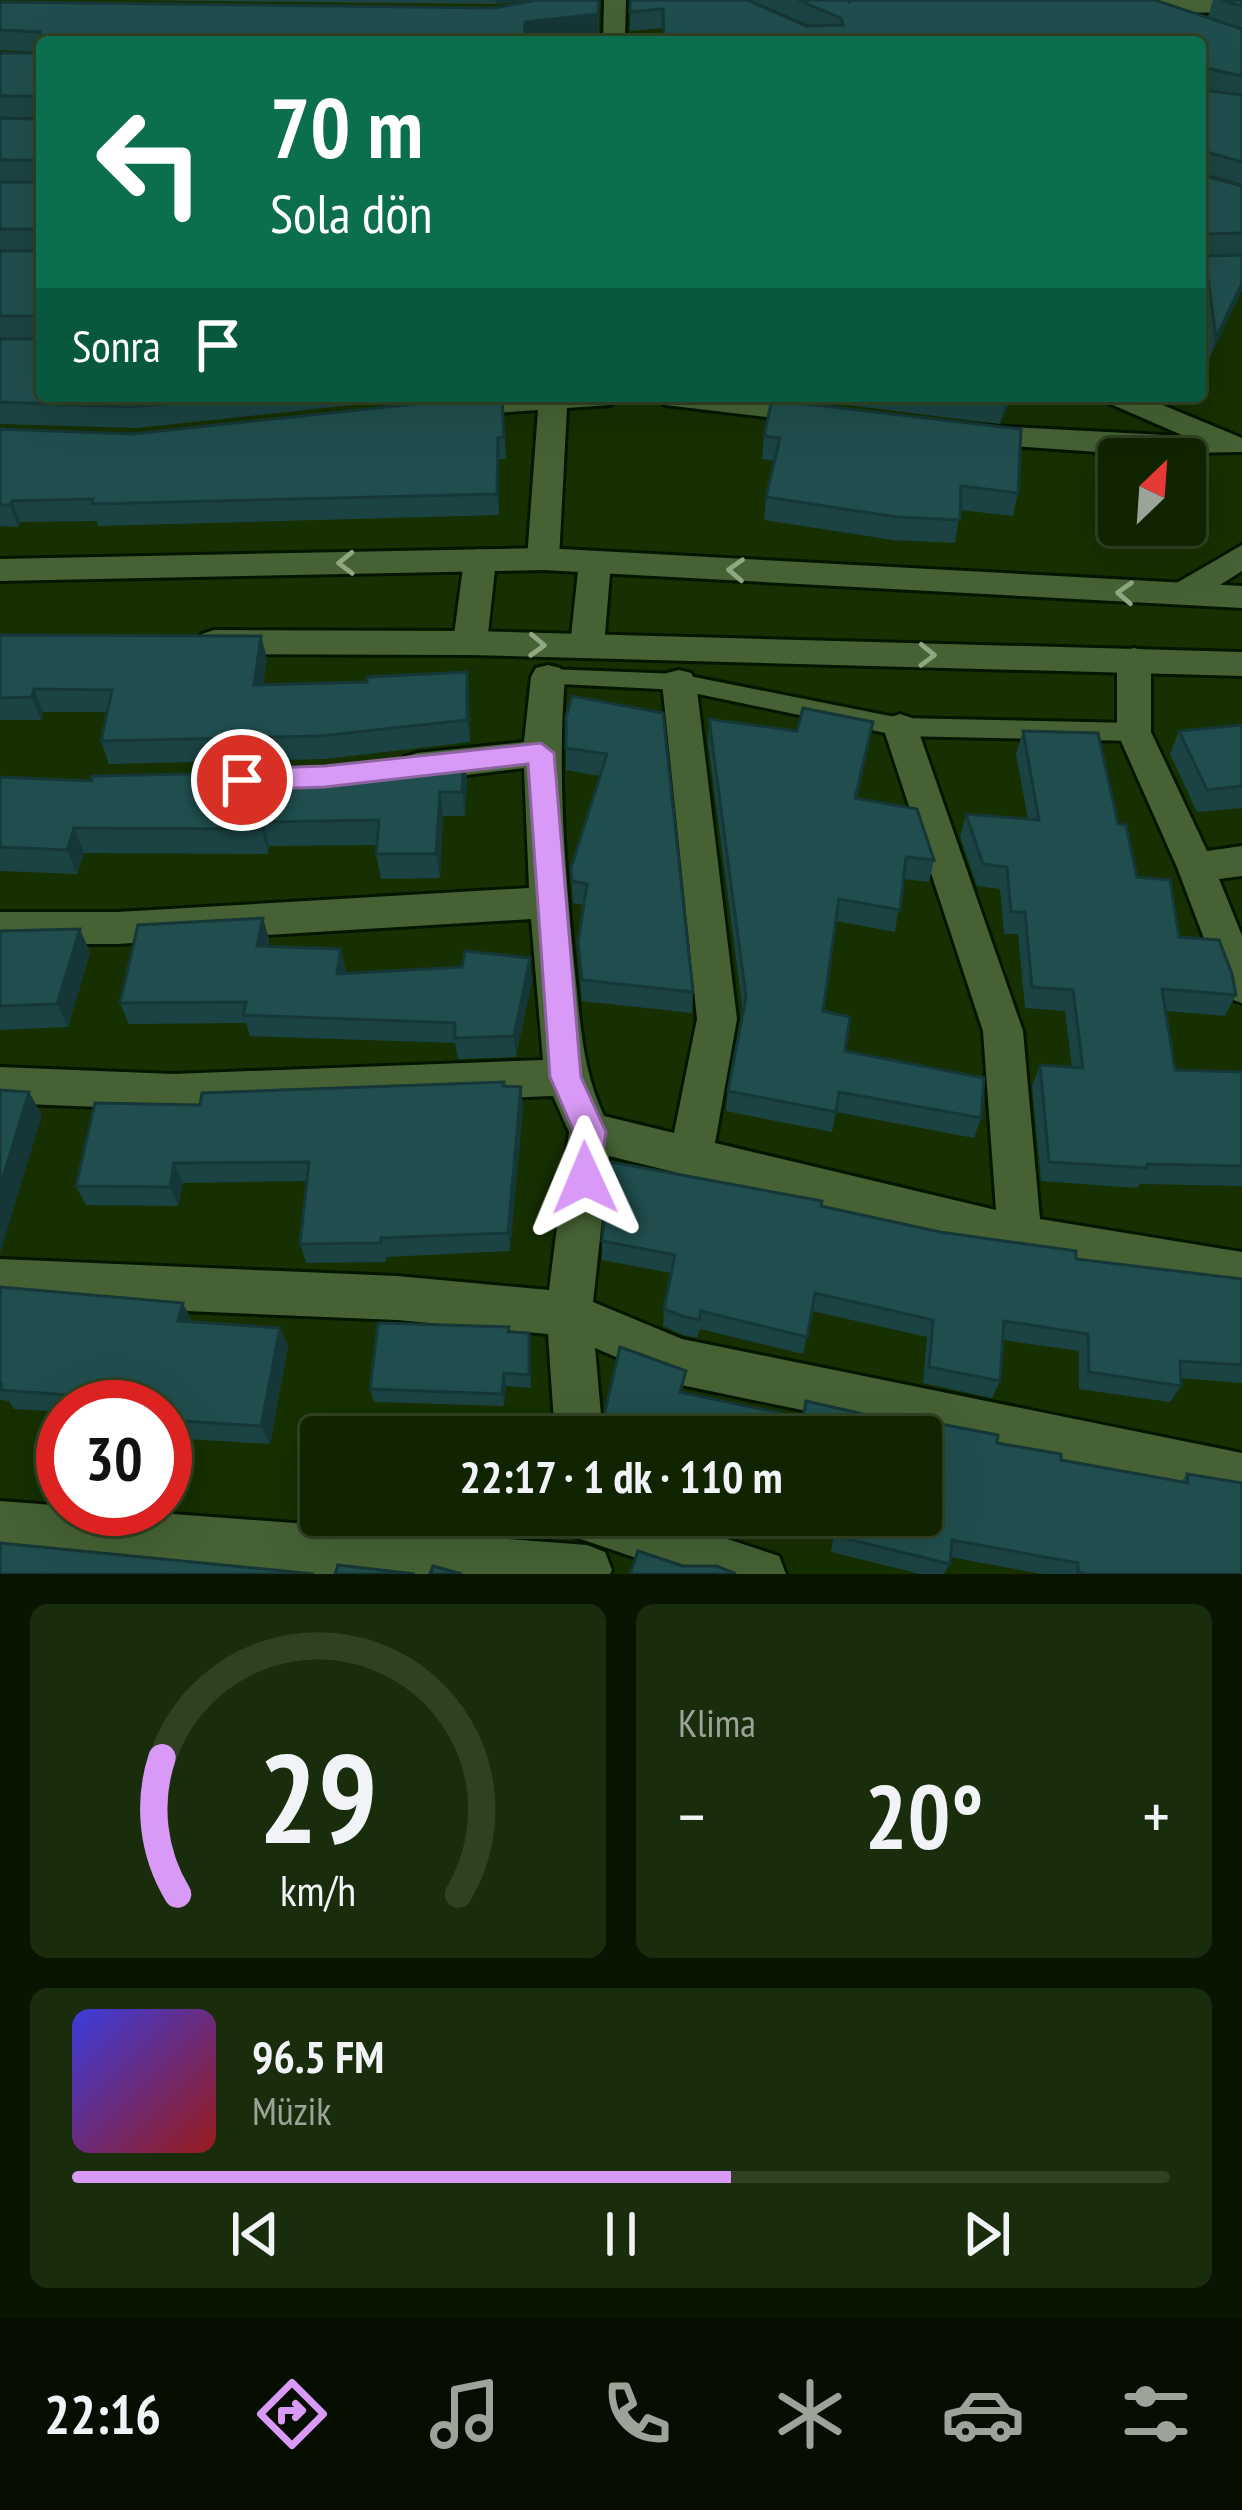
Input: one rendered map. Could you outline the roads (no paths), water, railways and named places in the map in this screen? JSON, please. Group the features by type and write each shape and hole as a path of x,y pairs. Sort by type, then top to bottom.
{"street":[{"path":"614,36 615,0"},
{"path":"1127,3 1242,6"},
{"path":"1127,3 1221,32"},
{"path":"416,411 504,402"},
{"path":"543,559 553,402"},
{"path":"714,402 853,419"},
{"path":"1131,402 1237,446"},
{"path":"940,430 1126,446 1237,446"},
{"path":"1179,596 1242,556"},
{"path":"0,570 543,559 1242,597"},
{"path":"470,643 480,560"},
{"path":"587,646 595,562"},
{"path":"188,641 470,643 1242,664"},
{"path":"1134,660 1134,732 1196,867 1242,986"},
{"path":"548,677 541,753 549,902 566,1077 590,1132 569,1314 577,1416"},
{"path":"679,682 717,1019 691,1157"},
{"path":"900,727 1003,1030 1020,1236"},
{"path":"390,770 541,753"},
{"path":"1196,867 1242,861"},
{"path":"0,928 117,928 549,902"},
{"path":"0,1084 173,1092 566,1077"},
{"path":"590,1132 1020,1236 1242,1273"},
{"path":"0,1280 397,1298 569,1314 681,1362 1242,1477"},
{"path":"0,1526 588,1572 587,1536"},
{"path":"646,1536 761,1574"}],"lane":[{"path":"548,677 679,682 900,727 1134,732"}]}
